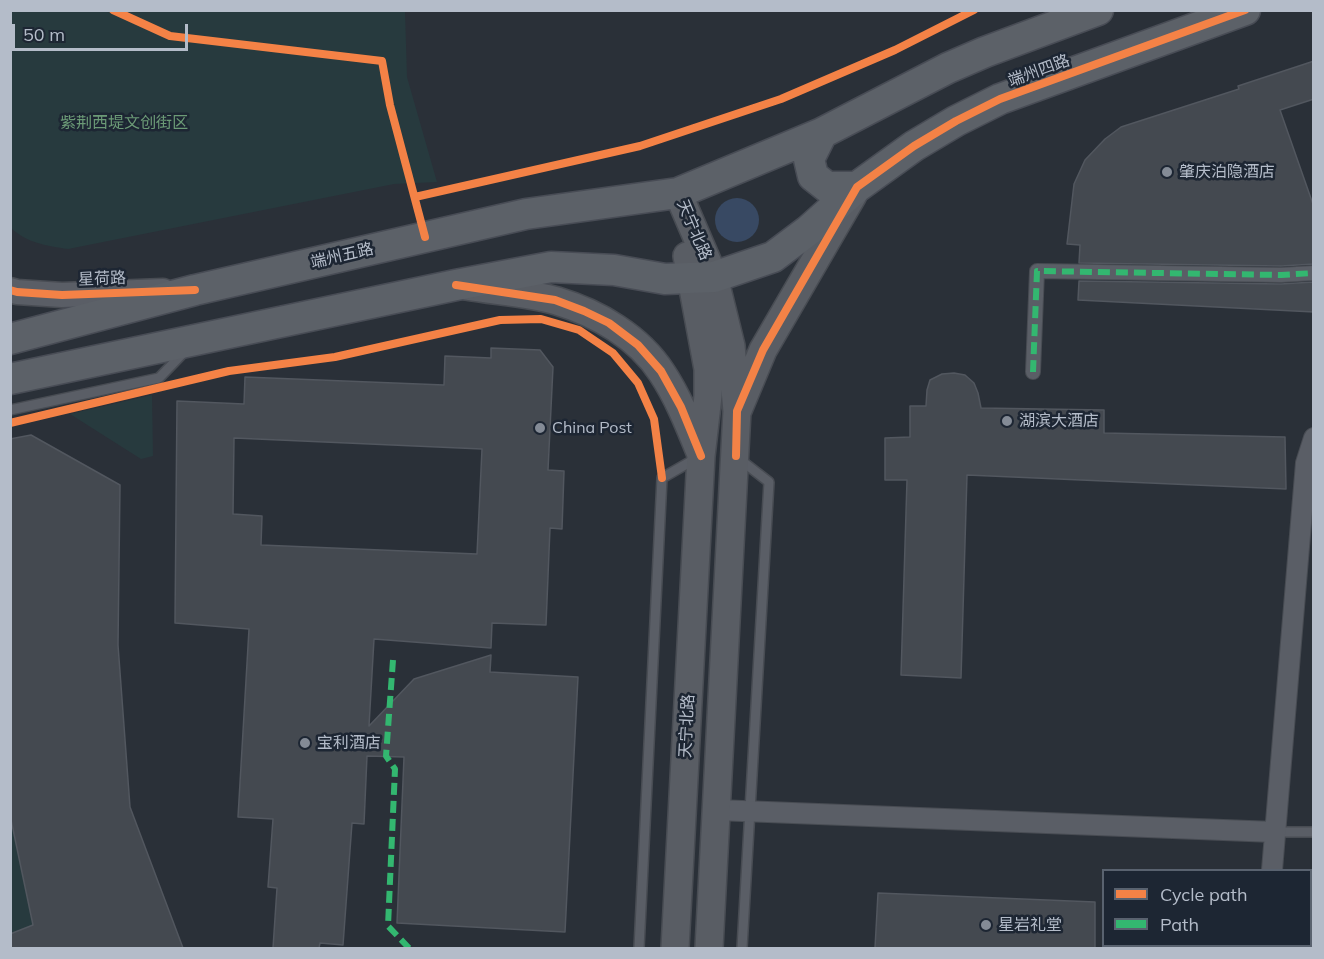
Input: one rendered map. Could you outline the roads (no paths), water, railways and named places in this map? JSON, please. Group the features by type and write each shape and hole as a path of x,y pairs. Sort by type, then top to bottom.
{"main road":[{"path":"678,193 822,133 966,60 1098,10"},
{"name":"端州四路","path":"702,279 773,257 809,230 857,187 914,146 1000,99 1245,10"},
{"path":"737,411 763,350 857,187 826,187 813,176 808,159 822,133"},
{"name":"天宁北路","path":"678,193 702,279 731,346 737,411 709,948"},
{"name":"端州五路","path":"10,339 195,290 526,214 678,193"},
{"path":"10,379 551,267 614,270 665,279 702,279"},
{"name":"天宁北路","path":"675,948 701,456 708,396 702,279"},
{"path":"456,285 555,300 584,310 609,323 638,345 661,371 681,407 701,456"}],"street":[{"path":"1033,372 1037,271 1281,275 1314,273"},
{"name":"星荷路","path":"10,290 62,295 195,290"},
{"path":"1272,869 1306,463 1311,440 1314,438"},
{"path":"717,810 1274,832"}],"lane":[{"path":"10,411 159,378 195,340"},
{"path":"639,948 662,478 701,456"},
{"path":"736,456 769,482 742,948"},
{"path":"1274,832 1314,832"}],"water":[{"path":"737,198 753,204 759,220 753,236 737,242 721,236 715,220 721,204"}],"place":[{"name":"肇庆泊隐酒店","path":"1167,172"},
{"name":"湖滨大酒店","path":"1007,421"},
{"name":"China Post","path":"540,428"},
{"name":"宝利酒店","path":"305,743"},
{"name":"星岩礼堂","path":"986,925"}],"park label":[{"name":"紫荆西堤文创街区","path":"124,123"}]}
